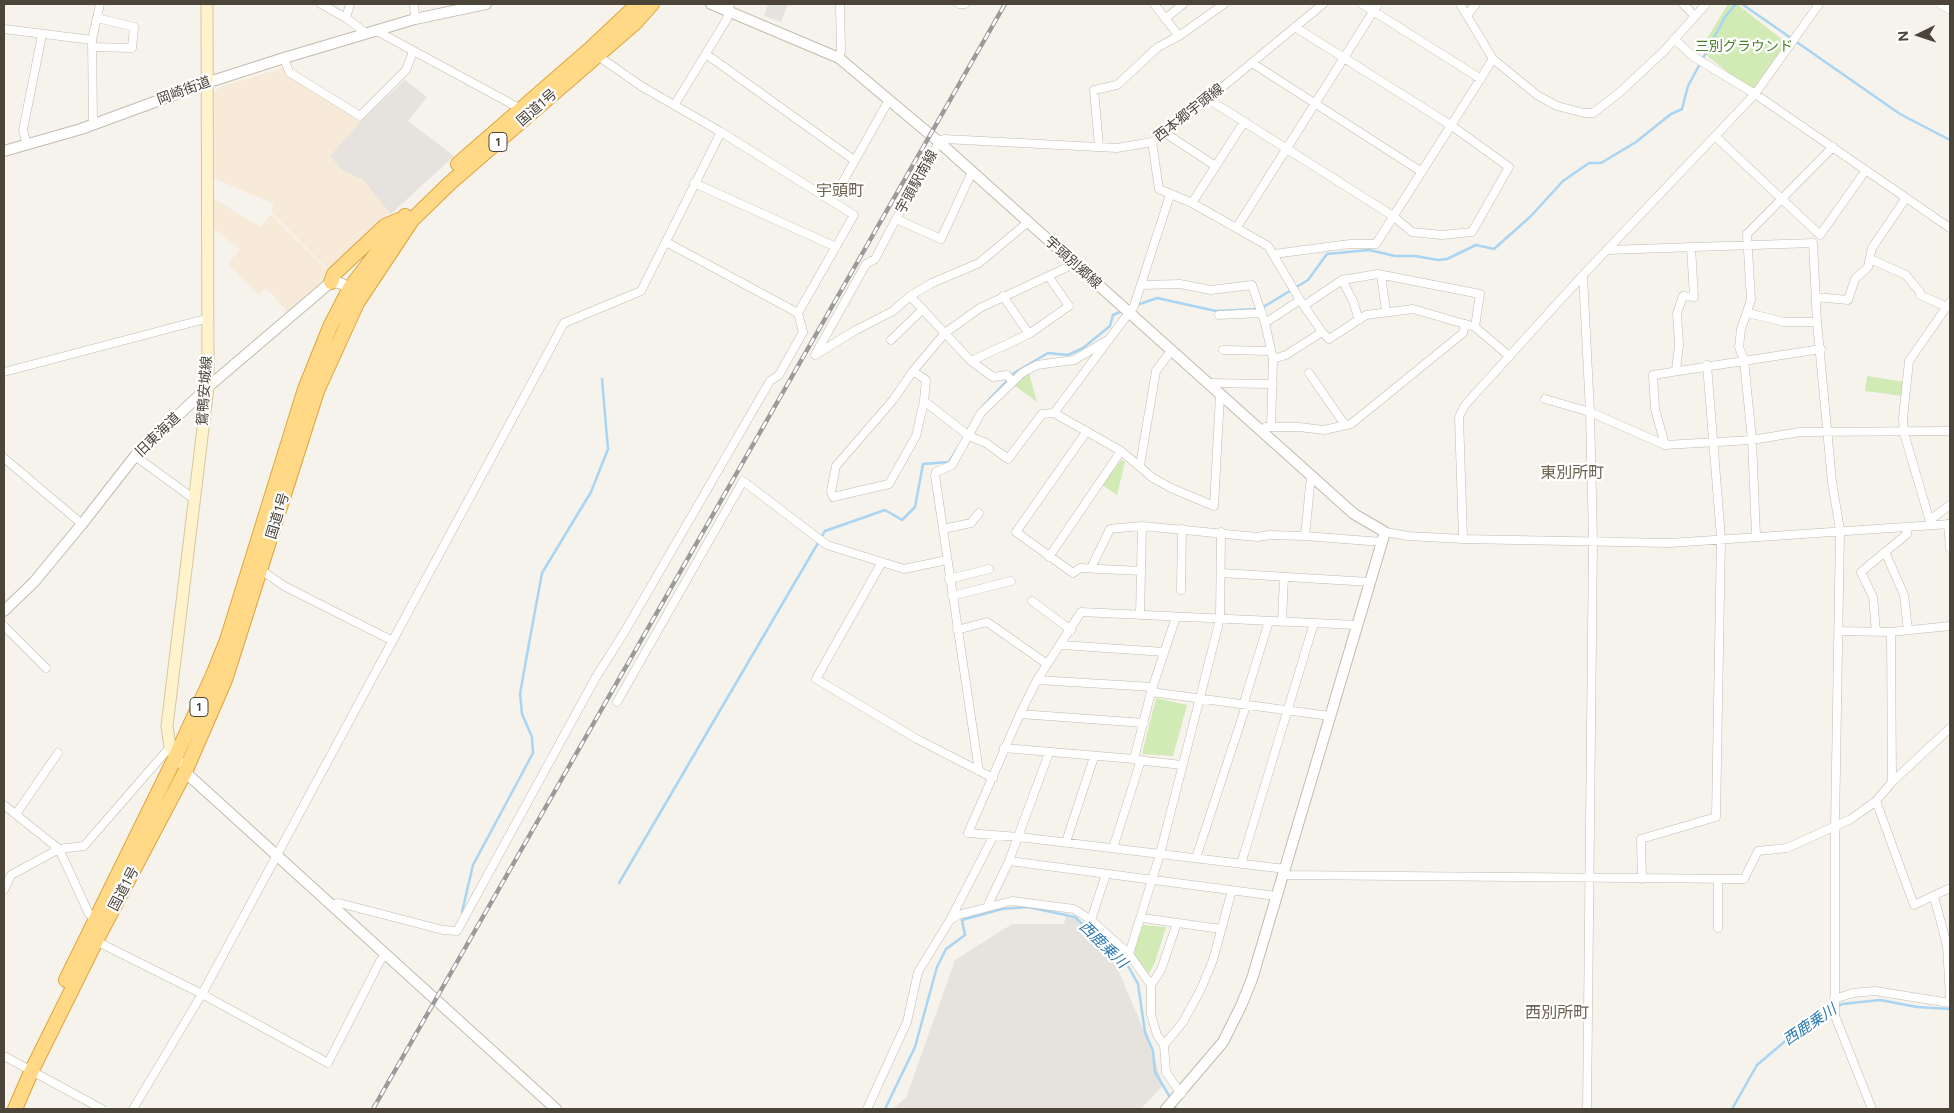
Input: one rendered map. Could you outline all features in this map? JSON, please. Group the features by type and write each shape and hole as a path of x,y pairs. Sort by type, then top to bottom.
{"highway":[{"name":"国道1号","path":"4,1109 28,1068 185,772 225,680 317,391 356,292 403,218 426,194 590,50 638,4"},
{"name":"国道1号","path":"14,1109 28,1068 173,752 227,640 305,389 330,327 412,220 450,183 635,23 652,4"},
{"path":"331,282 334,274 385,226 403,218"}],"main road":[{"name":"鴛鴨安城線","path":"185,772 173,752 167,726 208,387 207,4"}],"street":[{"path":"93,124 92,44 100,4"},
{"path":"321,4 370,32 522,108"},
{"path":"346,18 350,4"},
{"path":"414,4 415,19"},
{"name":"岡崎街道","path":"4,151 93,124 206,83 284,58 415,19 486,4"},
{"path":"711,4 729,7 839,58 889,100 832,200"},
{"path":"839,58 841,51 840,4"},
{"path":"959,4 965,4"},
{"path":"1154,4 1179,36"},
{"path":"1166,19 1183,4"},
{"path":"1099,146 1094,90 1117,85 1158,47 1179,36 1224,4"},
{"name":"西本郷宇頭線","path":"939,142 944,139 1117,148 1152,142 1208,99 1323,4"},
{"path":"1362,4 1481,79"},
{"path":"1237,227 1378,4"},
{"path":"1460,4 1493,59 1537,95 1557,106 1584,113 1592,113 1619,93 1674,39 1706,4"},
{"path":"1467,16 1476,4"},
{"path":"1683,4 1695,16"},
{"path":"1463,539 1459,417 1465,405 1582,275 1755,94 1819,4"},
{"path":"1940,4 1950,10"},
{"path":"675,104 727,19 729,7"},
{"path":"4,29 92,44 132,48 134,27 97,18"},
{"path":"1208,99 1392,216 1412,232 1442,235 1472,232 1510,166 1452,126 1296,27"},
{"path":"27,144 23,130 42,35"},
{"path":"1674,39 1694,57 1755,94 1950,228"},
{"path":"284,58 290,72 360,116 406,70 413,52"},
{"path":"706,54 854,160"},
{"path":"331,905 340,903 443,930 457,931 596,677 625,631 770,381 779,375 803,332 798,313 854,215 675,104 641,86 598,56"},
{"path":"1274,254 1350,244 1376,244 1493,59"},
{"path":"1252,62 1422,172"},
{"name":"宇頭別郷線","path":"889,100 929,136 939,142 1220,395"},
{"path":"1192,203 1244,122"},
{"path":"133,1109 202,994 564,323 641,291 721,132"},
{"path":"1165,133 1214,166"},
{"path":"1715,136 1780,200 1820,235"},
{"name":"宇頭駅南線","path":"939,142 896,218 941,239 972,172"},
{"path":"1152,142 1159,189 1192,203 1268,246 1302,302 1322,332 1329,339 1366,315 1413,309 1475,327 1510,356"},
{"path":"1756,536 1752,440 1744,360 1739,347 1741,329 1751,300 1747,234 1833,148"},
{"path":"1866,170 1814,243 1817,322 1829,431 1832,482 1840,530 1835,827 1835,1016 1872,1109"},
{"path":"694,183 836,248"},
{"path":"1054,413 1128,314 1142,285 1170,195"},
{"path":"1816,297 1848,300 1856,279 1868,267 1872,248 1906,198"},
{"path":"896,218 875,258 866,264 815,355 856,330 894,311 910,296 932,283 980,263 1027,223"},
{"path":"666,242 798,313"},
{"path":"1607,250 1814,243"},
{"path":"1676,370 1679,345 1676,313 1683,296 1694,296 1691,248"},
{"path":"1870,259 1906,275 1920,292 1920,295 1948,304 1909,362 1903,418 1904,433 1931,523"},
{"path":"913,370 926,380 924,401 916,436 889,484 833,497 831,491 836,466 893,400 913,370 945,333 980,308 1074,264"},
{"path":"1266,323 1342,280 1381,275 1480,294 1475,327"},
{"path":"1381,275 1386,311"},
{"path":"1582,275 1590,412 1593,541 1587,1109"},
{"path":"971,361 1029,334 1069,306 1049,276"},
{"path":"1342,280 1353,301 1359,320"},
{"path":"331,282 356,292"},
{"name":"旧東海道","path":"4,611 34,582 135,456 208,387 331,282"},
{"path":"1142,285 1180,284 1211,290 1252,286 1266,323 1272,355 1271,427"},
{"path":"910,296 971,361 993,377 1010,378"},
{"path":"1003,296 1029,334"},
{"path":"891,340 923,309"},
{"path":"1219,315 1262,313"},
{"path":"1748,313 1784,322 1817,322"},
{"path":"4,372 209,318"},
{"path":"1257,427 1324,430 1351,424 1463,333 1465,324"},
{"path":"1223,350 1286,355 1322,332"},
{"path":"978,771 935,475 936,472 952,466 981,413 1010,378 1037,365 1074,360 1108,340"},
{"path":"1665,445 1655,409 1653,375 1821,349"},
{"path":"1140,466 1156,372 1171,351"},
{"path":"1642,879 1641,839 1716,817 1720,538 1707,366"},
{"path":"1309,373 1345,425"},
{"path":"1208,383 1273,384"},
{"path":"924,401 969,436 986,443 1008,459 1042,414 1054,413 1121,451 1153,478 1181,494 1214,506 1220,395"},
{"path":"1220,395 1354,514 1384,537"},
{"path":"1545,399 1590,412 1665,445 1752,440 1800,432 1904,433 1950,431"},
{"path":"1086,431 1016,532 1072,572 1080,568 1142,571"},
{"path":"1049,557 1121,451"},
{"path":"135,456 147,467 194,499"},
{"path":"4,458 82,524"},
{"path":"1305,536 1311,476"},
{"path":"617,702 743,481 827,545 904,569 947,560"},
{"path":"1931,523 1950,505"},
{"path":"943,529 971,523 979,513"},
{"path":"1091,568 1110,529 1142,526 1221,532 1257,537 1270,535 1408,536 1463,539 1670,543 1720,538 1906,527 1931,523 1949,524 1950,548"},
{"path":"1140,615 1142,526"},
{"path":"1876,632 1873,597 1861,572 1906,534 1906,527"},
{"path":"1182,529 1182,590"},
{"path":"1130,954 1160,854 1220,619 1221,532"},
{"path":"1166,1109 1209,1061 1235,1020 1252,979 1384,537"},
{"path":"1885,552 1904,594 1908,630"},
{"path":"882,562 816,679 917,739 993,778"},
{"path":"949,579 989,569"},
{"path":"261,570 284,586 393,641"},
{"path":"1221,573 1370,582"},
{"path":"1282,622 1284,577"},
{"path":"952,596 1011,580"},
{"path":"1032,601 1071,630"},
{"path":"1357,625 1081,612 1062,645 1037,680 1004,748 993,778 968,833 1018,836 1241,864 1284,872 1642,879 1744,879 1758,851 1787,848 1851,819 1876,801 1892,782 1950,728"},
{"path":"1113,848 1137,760 1152,689 1176,617"},
{"path":"1196,858 1245,705 1269,621"},
{"path":"957,630 987,622 1047,664"},
{"path":"1241,864 1314,623"},
{"path":"4,626 46,668"},
{"path":"1839,631 1891,632 1950,626"},
{"path":"1891,632 1892,782"},
{"path":"1062,645 1164,652"},
{"path":"1037,680 1152,689 1199,699 1330,716"},
{"path":"1020,714 1144,723"},
{"path":"1004,748 1049,754 1182,765"},
{"path":"4,890 11,875 59,849 84,846 173,752"},
{"path":"16,814 58,753"},
{"path":"987,907 1009,861 1049,754"},
{"path":"1066,842 1094,757"},
{"path":"185,772 385,956 556,1109"},
{"path":"1876,801 1914,905 1950,888"},
{"path":"4,805 59,849 89,914 96,920"},
{"path":"867,1109 907,1022 918,972 950,920 994,835"},
{"path":"1009,861 1276,896"},
{"path":"1091,920 1106,874"},
{"path":"1718,880 1718,928"},
{"path":"1164,1045 1183,1022 1201,989 1213,960 1232,890"},
{"path":"1934,897 1948,945 1950,998"},
{"path":"950,920 958,915 1012,900 1074,909 1091,920 1130,954 1151,985"},
{"path":"1142,918 1221,929"},
{"path":"1177,923 1161,970 1151,985 1151,1014 1157,1035 1164,1045 1166,1072 1181,1094"},
{"path":"96,941 202,994 328,1063 380,961 385,956"},
{"path":"1834,999 1852,993 1875,990 1950,1003"},
{"path":"4,1056 102,1109"}],"shaded area":[{"path":"768,4 788,4 781,22 764,16"},
{"path":"283,68 286,74 360,122 330,156 342,170 363,180 391,214 331,272 271,212 274,204 213,178 211,98 219,87"},
{"path":"405,80 427,97 408,121 454,156 391,214 363,180 342,170 330,156 360,122"},
{"path":"211,197 260,227 271,215 328,271 322,277 324,281 289,313 266,288 258,295 228,264 240,249 211,227"},
{"path":"1066,915 1075,917 1108,946 1149,1043 1163,1085 1141,1109 892,1109 906,1098 955,960 1012,924 1064,924"}],"green space":[{"name":"三別グラウンド","path":"1728,4 1737,4 1789,45 1755,94 1700,50"},
{"path":"1029,373 1037,402 1014,385"},
{"path":"1867,376 1905,382 1903,396 1865,391"},
{"path":"1121,460 1125,462 1117,495 1102,485"},
{"path":"1156,698 1187,705 1173,756 1142,754"},
{"path":"1143,925 1166,927 1155,962 1149,974 1132,956"}],"waterway":[{"path":"1137,305 1157,298 1216,311 1260,309 1308,280 1327,254 1369,250 1395,256 1415,256 1438,260 1447,259 1476,245 1494,249 1531,216 1563,181 1589,163 1601,163 1636,142 1671,114 1682,109 1688,86 1725,17 1736,4"},
{"path":"1742,4 1900,114 1950,140"},
{"path":"983,406 1014,373 1048,353 1068,355 1083,348 1110,326 1113,315 1122,311"},
{"path":"462,912 473,865 533,753 532,737 522,714 520,694 542,573 591,492 608,449 602,379"},
{"path":"619,883 825,531 885,510 902,520 915,507 923,464 949,462 957,449"},
{"name":"西鹿乗川","path":"885,1109 915,1047 937,967 946,949 965,935 962,920 1002,909 1028,907 1075,917 1128,966 1138,984 1145,1032 1153,1051 1155,1072 1171,1099"},
{"name":"西鹿乗川","path":"1732,1109 1757,1065 1790,1037 1842,1004 1880,1000 1917,1007 1950,1009"},
{"name":"西鹿乗川","path":"1173,1104 1176,1109"}],"railway":[{"path":"373,1109 1005,4"}],"district":[{"name":"宇頭町","path":"840,191"},
{"name":"東別所町","path":"1572,473"},
{"name":"西別所町","path":"1557,1013"}]}
